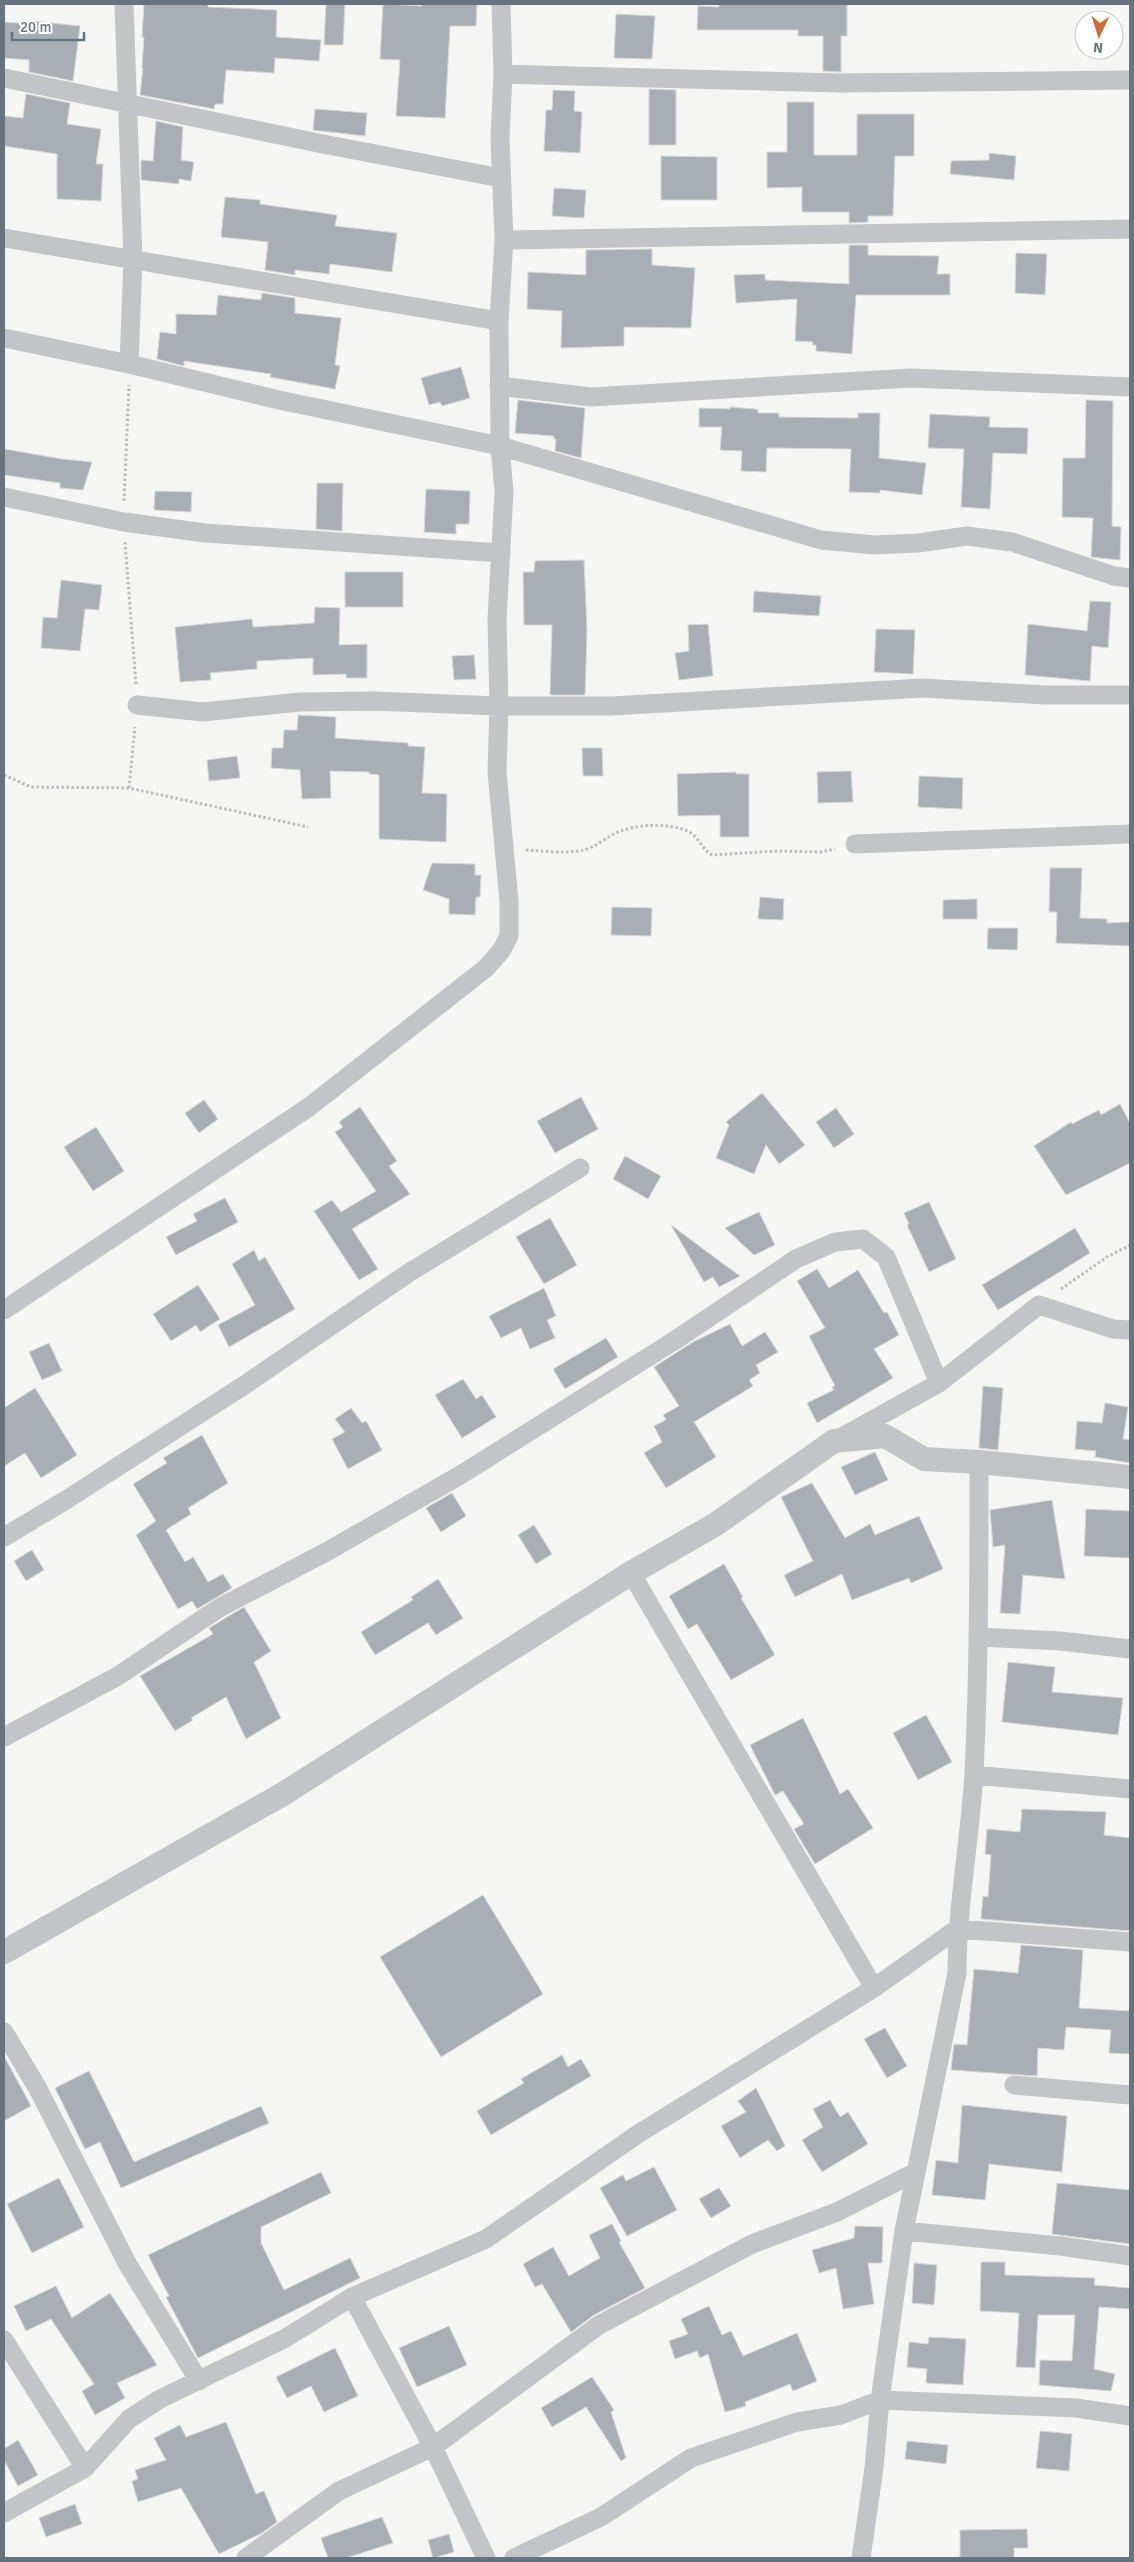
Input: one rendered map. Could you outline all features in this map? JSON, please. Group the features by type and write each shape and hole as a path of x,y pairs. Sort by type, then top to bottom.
{"street":[{"path":"124,4 134,259 129,364"},
{"path":"4,1310 309,1107 486,968 501,950 509,936 509,901 498,780 497,619 504,492 500,446 499,386 499,321 504,240 501,178 503,74 501,4"},
{"path":"503,74 840,83 1130,80"},
{"path":"4,78 127,105 501,178"},
{"path":"504,240 1130,229"},
{"path":"4,238 499,321"},
{"path":"4,338 129,364 279,400 500,446 821,540 875,545 918,543 967,536 1012,542 1114,576 1130,578"},
{"path":"499,386 590,397 910,378 1130,387"},
{"path":"4,497 124,522 302,541 501,553"},
{"path":"137,705 203,712 300,702 372,701 499,706 612,706 923,688 1046,695 1130,695"},
{"path":"855,844 1130,834"},
{"path":"4,1537 66,1500 238,1390 410,1272 580,1168"},
{"path":"4,1737 118,1676 219,1608 328,1552 462,1474 677,1339 796,1259 836,1242 863,1240 886,1257 939,1383"},
{"path":"4,1952 283,1794 631,1574 716,1524 834,1441 939,1383 1039,1305 1113,1329 1130,1330"},
{"path":"834,1441 885,1436 924,1459 979,1462 1130,1477"},
{"path":"861,2558 874,2468 880,2400 904,2232 957,1973 957,1930 974,1775 980,1637 979,1462"},
{"path":"631,1574 874,1988"},
{"path":"980,1637 1060,1641 1130,1649"},
{"path":"974,1775 1130,1789"},
{"path":"4,2513 85,2468 129,2419 160,2398 284,2339 352,2296 486,2239 638,2134 874,1988 957,1930 1130,1942"},
{"path":"4,2032 37,2087 127,2263 198,2380"},
{"path":"1014,2084 1130,2095"},
{"path":"246,2558 339,2491 433,2447 599,2325 752,2244 837,2212 916,2172"},
{"path":"904,2232 1060,2246 1130,2256"},
{"path":"352,2296 433,2447 486,2558"},
{"path":"4,2340 85,2468"},
{"path":"514,2558 601,2517 692,2458 796,2422 841,2414 880,2400 1076,2408 1130,2416"}],"path":[{"path":"129,364 124,522 137,705 129,788"},
{"path":"4,775 31,787 129,788 308,827"},
{"path":"504,850 570,852 585,850 617,832 636,826 687,830 697,838 704,850 712,855 776,851 820,852 855,844"},
{"path":"1039,1305 1107,1257 1130,1245"}],"building":[{"path":"144,4 208,4 208,7 277,10 276,37 321,40 319,61 275,58 274,73 226,70 223,104 215,104 214,109 140,95 143,68"},
{"path":"326,4 345,4 343,45 324,45"},
{"path":"383,4 422,6 422,4 477,4 476,26 450,26 445,118 396,116 400,60 380,59"},
{"path":"719,4 847,4 847,36 841,36 841,72 823,71 823,36 798,36 798,30 697,30 698,6 719,7"},
{"path":"616,14 655,16 652,59 614,58"},
{"path":"34,21 80,26 73,81 29,72 29,60 4,58 4,22 34,24"},
{"path":"649,89 676,90 676,145 649,145"},
{"path":"553,90 575,91 574,111 582,112 580,153 544,151 546,110 552,110"},
{"path":"26,94 70,103 67,124 101,129 96,164 103,164 101,201 57,199 57,154 4,146 4,116 23,118"},
{"path":"787,102 814,102 814,155 857,155 857,114 914,114 914,156 895,156 893,216 868,216 868,222 849,223 849,212 802,212 802,187 767,188 767,152 787,152"},
{"path":"315,109 367,113 365,136 313,130"},
{"path":"156,121 183,127 181,160 194,162 191,181 179,179 179,184 141,180 141,160 153,161"},
{"path":"989,153 1016,156 1014,180 950,174 951,161 989,160"},
{"path":"661,156 717,157 717,200 661,200"},
{"path":"554,188 586,190 584,218 552,216"},
{"path":"225,197 260,200 260,204 337,215 335,226 397,233 392,272 330,264 329,274 295,270 295,275 265,270 268,242 221,237"},
{"path":"849,245 868,245 868,255 939,256 937,274 950,274 950,295 856,295 852,354 816,351 816,345 812,345 813,342 795,341 797,299 736,303 734,275 765,274 765,280 849,284"},
{"path":"652,249 652,265 695,268 691,328 624,327 624,346 561,348 562,311 527,309 528,272 586,275 586,250"},
{"path":"1016,253 1047,254 1045,295 1015,293"},
{"path":"262,293 295,298 295,313 341,318 335,365 340,366 335,389 270,377 271,374 184,361 184,366 157,359 160,332 176,334 176,314 216,315 218,295 261,300"},
{"path":"461,367 470,398 442,406 440,402 429,405 421,378"},
{"path":"518,400 585,408 581,458 555,451 556,439 554,439 554,436 515,433"},
{"path":"1086,400 1113,401 1112,526 1121,527 1120,560 1091,557 1093,518 1062,517 1063,458 1085,458"},
{"path":"730,407 755,409 758,410 758,413 779,413 779,417 858,418 858,413 880,413 879,458 926,463 922,495 880,490 880,493 849,492 851,449 767,448 766,472 741,471 742,451 720,450 722,427 699,427 699,408 730,409"},
{"path":"930,414 990,417 989,427 1028,428 1027,454 993,453 990,509 961,507 964,449 928,448"},
{"path":"4,449 92,462 83,490 60,488 60,483 4,475"},
{"path":"317,483 343,483 342,531 316,529"},
{"path":"426,489 470,491 469,524 456,524 456,534 424,532"},
{"path":"155,491 192,492 191,512 154,510"},
{"path":"584,560 587,631 585,695 550,695 552,625 524,625 523,572 534,572 535,561"},
{"path":"345,572 403,572 403,607 345,607"},
{"path":"61,580 102,585 99,610 85,609 80,651 41,648 43,617 57,618"},
{"path":"754,591 821,596 819,616 753,612"},
{"path":"1090,601 1111,602 1108,648 1092,646 1090,681 1025,675 1028,624 1087,631"},
{"path":"315,607 340,608 339,645 367,644 367,678 346,678 346,674 313,675 313,658 257,661 257,669 210,673 211,680 180,682 175,627 252,619 253,627 314,623"},
{"path":"708,624 713,676 679,680 675,653 689,651 688,625"},
{"path":"876,629 915,630 913,674 874,672"},
{"path":"474,655 476,679 454,680 452,656"},
{"path":"298,715 336,717 335,738 408,743 408,746 425,747 422,793 447,794 446,842 379,839 379,775 369,774 369,772 330,771 331,798 302,799 300,770 271,768 272,748 283,748 284,730 297,730"},
{"path":"582,748 602,748 603,776 583,776"},
{"path":"237,756 240,778 209,781 207,760"},
{"path":"851,771 853,802 818,803 817,772"},
{"path":"736,772 736,774 749,774 749,837 720,837 720,815 678,816 677,774"},
{"path":"919,776 963,778 962,809 918,807"},
{"path":"432,863 475,864 475,875 481,875 480,897 476,897 475,915 449,914 449,899 423,890"},
{"path":"1050,868 1082,868 1080,918 1107,919 1107,923 1130,922 1130,946 1056,943 1057,912 1049,912"},
{"path":"760,897 784,899 783,920 758,919"},
{"path":"977,899 977,919 943,919 943,900"},
{"path":"612,907 652,908 651,936 611,935"},
{"path":"988,928 1018,928 1017,950 987,949"},
{"path":"762,1093 805,1145 779,1164 766,1145 754,1174 716,1158 729,1125 726,1122"},
{"path":"581,1097 598,1129 555,1153 537,1121"},
{"path":"204,1100 218,1119 199,1133 185,1113"},
{"path":"1120,1104 1130,1123 1130,1163 1066,1195 1034,1146 1071,1122 1072,1124 1099,1110 1101,1115"},
{"path":"360,1107 397,1161 389,1166 410,1194 352,1229 378,1269 359,1280 314,1211 332,1200 341,1212 376,1191 335,1132 343,1127 339,1122"},
{"path":"836,1108 854,1134 834,1148 816,1122"},
{"path":"96,1127 124,1171 93,1191 64,1147"},
{"path":"625,1156 661,1176 648,1199 613,1179"},
{"path":"225,1198 238,1222 176,1255 166,1237 197,1221 193,1214"},
{"path":"929,1202 956,1259 929,1272 907,1225 909,1224 904,1213"},
{"path":"759,1212 775,1245 754,1255 725,1228"},
{"path":"550,1218 577,1265 544,1284 516,1237"},
{"path":"671,1225 740,1276 719,1287 713,1277 704,1282"},
{"path":"1075,1228 1090,1253 998,1310 982,1285"},
{"path":"254,1250 259,1261 265,1257 295,1309 229,1347 218,1325 255,1305 232,1264"},
{"path":"817,1269 829,1288 858,1270 884,1313 887,1312 899,1335 874,1349 893,1378 817,1423 807,1403 834,1390 832,1387 835,1386 809,1336 825,1328 797,1281"},
{"path":"198,1285 220,1319 200,1332 196,1325 171,1341 153,1314"},
{"path":"544,1288 556,1316 547,1320 555,1338 530,1349 521,1328 501,1338 489,1316"},
{"path":"730,1324 742,1346 765,1332 778,1352 756,1365 760,1373 749,1380 753,1386 694,1422 716,1457 666,1488 644,1453 662,1442 654,1426 666,1420 663,1415 679,1406 654,1367 693,1342"},
{"path":"606,1338 618,1357 565,1389 553,1369"},
{"path":"49,1343 62,1371 42,1380 29,1352"},
{"path":"463,1379 476,1399 482,1395 496,1417 462,1438 435,1395"},
{"path":"983,1386 1003,1388 998,1450 979,1448"},
{"path":"35,1388 77,1455 41,1478 25,1453 4,1466 4,1408"},
{"path":"1105,1403 1128,1407 1123,1439 1130,1440 1130,1463 1095,1457 1096,1451 1075,1449 1077,1421 1102,1423"},
{"path":"351,1408 362,1423 366,1421 382,1450 348,1469 332,1439 345,1432 335,1419"},
{"path":"202,1435 228,1483 188,1508 191,1514 166,1530 185,1562 193,1557 208,1582 223,1574 232,1588 197,1609 192,1601 178,1609 136,1535 156,1521 133,1484 167,1463 163,1458"},
{"path":"875,1452 888,1480 855,1495 841,1467"},
{"path":"812,1483 845,1538 870,1524 875,1535 919,1516 943,1569 911,1583 909,1578 852,1600 842,1574 795,1597 784,1575 813,1561 781,1497"},
{"path":"452,1493 466,1516 441,1532 426,1508"},
{"path":"1052,1500 1065,1579 1023,1575 1020,1614 1000,1613 1005,1545 993,1547 990,1510"},
{"path":"1086,1509 1130,1511 1130,1558 1084,1556"},
{"path":"534,1525 552,1554 536,1564 518,1535"},
{"path":"32,1550 44,1570 26,1581 14,1561"},
{"path":"724,1564 743,1597 741,1598 775,1655 731,1680 697,1624 688,1629 669,1596"},
{"path":"438,1579 463,1618 436,1635 428,1623 375,1655 361,1632 413,1600 411,1597"},
{"path":"244,1607 271,1651 254,1662 281,1718 246,1739 226,1697 191,1718 193,1720 175,1731 140,1676 213,1634 209,1628"},
{"path":"1008,1662 1055,1667 1052,1692 1123,1698 1118,1735 1002,1722"},
{"path":"926,1715 952,1762 918,1780 893,1733"},
{"path":"803,1718 840,1794 848,1789 873,1828 815,1864 794,1829 804,1824 783,1791 775,1795 750,1745"},
{"path":"1022,1809 1106,1812 1104,1835 1130,1838 1130,1931 981,1919 983,1896 988,1897 991,1855 985,1854 987,1829 1020,1832"},
{"path":"483,1895 543,1994 441,2057 380,1957"},
{"path":"1021,1945 1083,1950 1079,2008 1130,2011 1130,2054 1109,2053 1111,2030 1066,2027 1064,2050 1038,2048 1037,2076 951,2070 954,2044 967,2045 974,1969 1018,1973"},
{"path":"885,2028 907,2066 887,2078 864,2039"},
{"path":"562,2055 568,2067 581,2059 591,2076 491,2135 477,2111 524,2083 521,2079"},
{"path":"4,2056 31,2106 4,2121"},
{"path":"89,2071 134,2162 261,2106 269,2123 121,2188 100,2142 85,2149 55,2088"},
{"path":"756,2088 785,2146 777,2151 768,2140 740,2158 721,2126 746,2112 738,2101"},
{"path":"830,2100 840,2117 848,2112 868,2144 822,2172 802,2140 823,2127 813,2109"},
{"path":"962,2105 1067,2116 1062,2172 989,2164 985,2200 932,2195 936,2160 958,2163"},
{"path":"654,2167 677,2210 627,2236 600,2188 623,2175 626,2181"},
{"path":"321,2172 331,2193 261,2227 261,2243 284,2290 350,2258 360,2278 198,2358 166,2297 169,2296 148,2255"},
{"path":"59,2178 84,2227 32,2253 7,2204"},
{"path":"1057,2183 1130,2190 1130,2244 1052,2234"},
{"path":"719,2188 731,2206 711,2218 699,2199"},
{"path":"612,2224 621,2241 619,2242 645,2288 594,2315 571,2332 542,2284 535,2287 523,2264 553,2247 569,2276 600,2258 589,2235"},
{"path":"855,2226 883,2227 882,2263 868,2263 874,2304 843,2309 836,2268 819,2273 812,2250 854,2238"},
{"path":"981,2262 1005,2262 1005,2275 1095,2278 1094,2285 1130,2288 1130,2309 1099,2307 1094,2369 1115,2374 1111,2391 1039,2385 1040,2360 1072,2361 1075,2315 1038,2315 1035,2368 1016,2367 1019,2313 980,2311"},
{"path":"914,2263 937,2265 934,2305 912,2303"},
{"path":"56,2286 72,2318 110,2293 157,2365 117,2383 125,2398 95,2415 82,2391 94,2384 51,2319 26,2331 14,2306"},
{"path":"709,2306 722,2335 731,2331 743,2356 797,2333 817,2381 793,2391 790,2384 745,2402 746,2406 725,2412 708,2354 700,2358 697,2351 675,2359 669,2341 688,2334 681,2319"},
{"path":"449,2326 467,2365 417,2387 399,2348"},
{"path":"929,2337 966,2339 963,2385 926,2383 927,2369 907,2367 909,2342 928,2344"},
{"path":"335,2348 358,2396 324,2412 311,2386 287,2398 276,2377"},
{"path":"592,2377 614,2410 611,2412 626,2458 621,2461 586,2407 552,2427 541,2408"},
{"path":"226,2422 256,2494 264,2491 277,2522 262,2533 219,2554 181,2488 138,2502 132,2481 138,2479 135,2470 166,2460 154,2438 180,2425 186,2437"},
{"path":"1040,2431 1072,2434 1069,2471 1036,2468"},
{"path":"18,2440 38,2475 18,2486 4,2460 4,2449"},
{"path":"907,2441 948,2445 946,2464 905,2459"},
{"path":"75,2504 82,2524 46,2537 39,2518"},
{"path":"382,2517 393,2543 346,2558 328,2558 321,2538"},
{"path":"1027,2529 1028,2548 1014,2548 1014,2558 960,2558 960,2530"},
{"path":"449,2534 454,2552 433,2558 428,2540"}]}
